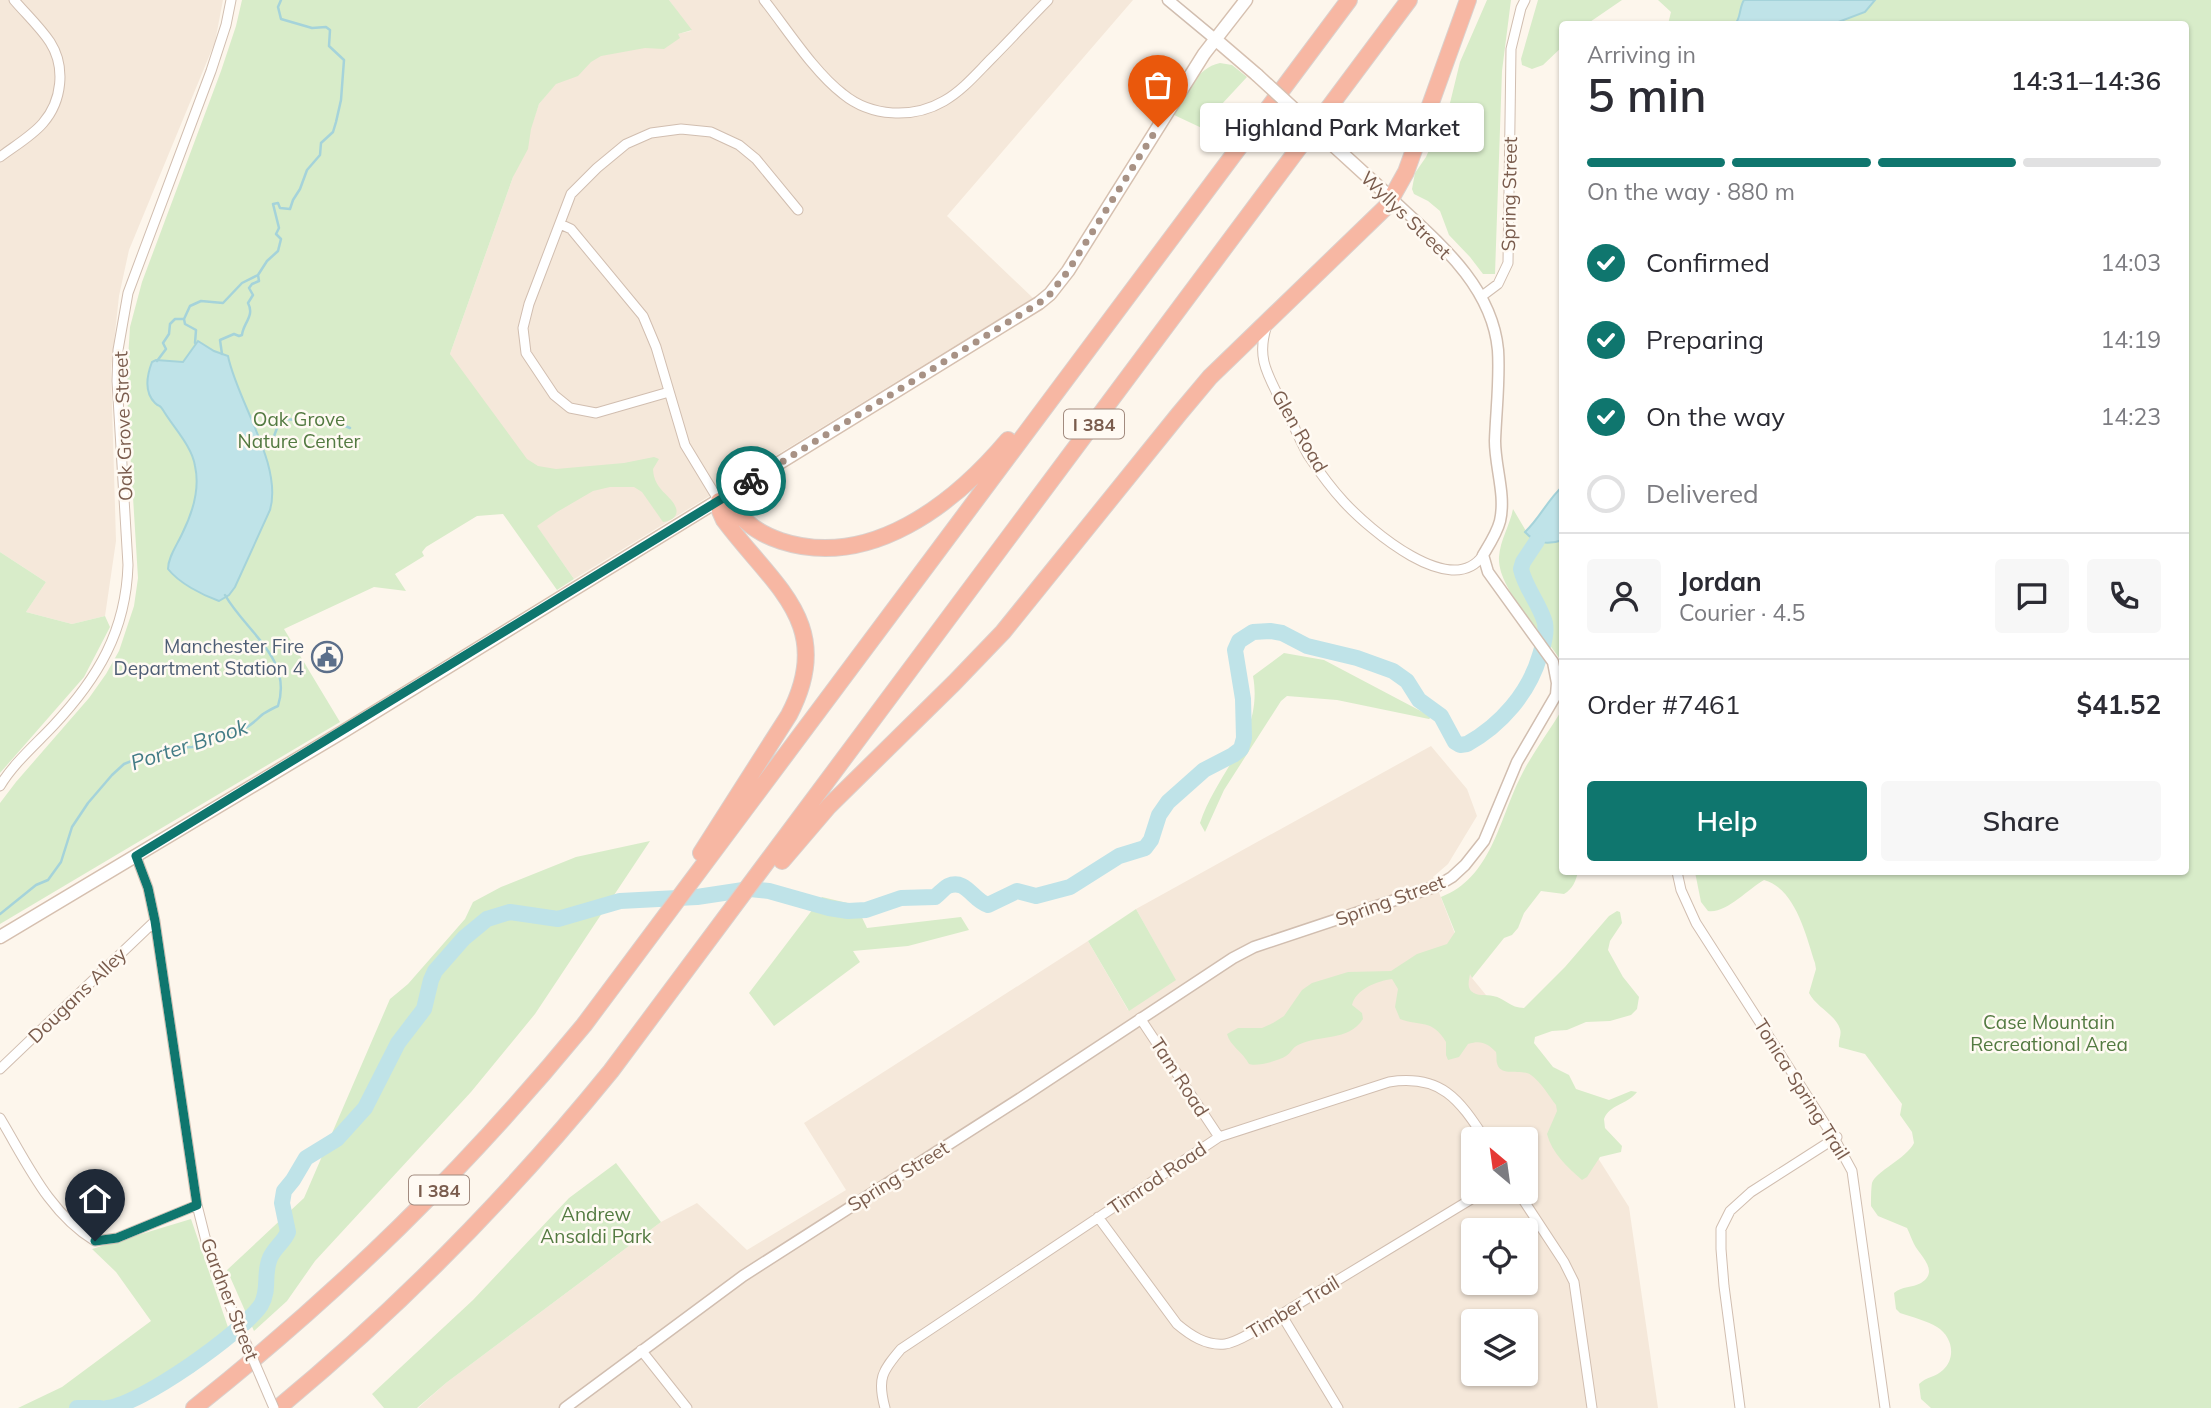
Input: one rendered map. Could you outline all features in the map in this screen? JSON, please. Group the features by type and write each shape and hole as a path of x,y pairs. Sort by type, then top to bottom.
{"highway":[{"name":"I 384","path":"194,1408 315,1307 431,1198 495,1130 584,1025 670,911 678,886 707,852 1060,386 1349,0"},
{"name":"I 384","path":"276,1408 403,1297 513,1186 611,1071 736,906 765,881 786,848 1409,0"},
{"path":"786,848 1003,632 1193,396 1271,317 1375,219 1392,199 1406,172 1468,0"},
{"path":"707,852 789,715 800,693 807,666 804,634 793,608 782,590 724,520 719,501 730,505 759,531 789,543 832,547 877,538 921,518 953,495 979,472 1038,406 1060,386"}],"main road":[{"path":"0,937 719,501 1023,314 1050,294 1068,271 1215,39 1246,0"},
{"name":"Wyllys Street","path":"1215,39 1392,199"}],"street":[{"path":"0,157 42,124 60,89 61,77 51,43 14,0"},
{"name":"Oak Grove Street","path":"0,786 66,712 89,681 120,624 127,594 128,565 117,381 121,326 128,293 211,71 231,0"},
{"path":"764,0 827,80 844,96 867,108 890,113 918,111 944,101 966,85 1048,0"},
{"name":"Wyllys Street","path":"1168,0 1215,39"},
{"name":"Spring Street","path":"1482,296 1498,284 1508,263 1511,49 1525,0"},
{"path":"669,392 596,413 570,408 554,395 526,353 523,328 529,304 571,194 626,144 651,133 681,129 711,132 739,145 756,159 798,209"},
{"name":"Wyllys Street","path":"1392,199 1443,247 1482,296"},
{"path":"560,223 571,229 643,316 656,347 687,449 719,501"},
{"path":"1482,296 1498,348 1495,443 1502,502 1500,523 1483,555"},
{"name":"Glen Road","path":"1271,317 1264,338 1264,363 1308,455 1344,502 1387,540 1418,560 1441,569 1469,568 1478,564 1483,555"},
{"name":"Spring Street","path":"565,1408 744,1276 1233,958 1254,947 1437,886 1465,866 1484,841 1517,762 1556,695 1556,670 1488,572 1483,555"},
{"name":"Gardner Street","path":"136,856 148,888 155,921 197,1205 208,1249 276,1408"},
{"name":"Tonica Spring Trail","path":"1678,875 1681,890 1696,923 1837,1137 1852,1171 1885,1408"},
{"name":"Dougans Alley","path":"0,1069 155,921"},
{"name":"Tam Road","path":"1140,1018 1219,1137"},
{"name":"Timrod Road","path":"885,1408 880,1389 886,1367 901,1349 1219,1137 1389,1082 1409,1079 1430,1083 1449,1093 1465,1108 1477,1127"},
{"path":"0,1118 38,1185 69,1221 95,1241 117,1238 197,1205"},
{"path":"1740,1408 1724,1286 1721,1230 1730,1211 1751,1192 1837,1137"},
{"name":"Timber Trail","path":"1098,1217 1177,1324 1191,1336 1208,1343 1225,1344 1239,1339 1463,1204"},
{"path":"1526,1204 1574,1282 1592,1408"},
{"path":"1281,1314 1338,1408"},
{"path":"642,1350 687,1408"}],"shaded area":[{"path":"0,0 223,0 215,42 129,250 119,296 111,370 116,541 105,616 72,624 26,612 46,582 0,552"},
{"path":"669,0 1133,0 947,216 1033,298 574,579 514,494 450,354 539,104 579,55 691,31"},
{"path":"1431,746 1467,789 1477,816 1448,864 1433,877 1472,978 1523,1040 1629,1207 1658,1408 418,1408 446,1383 661,1222 697,1203 747,1250 846,1190 804,1123 1088,941 1128,1010 1175,979 1136,909"}],"green space":[{"name":"Oak Grove Nature Center","path":"242,0 669,0 692,30 678,34 680,38 664,49 645,48 601,56 578,76 556,84 539,104 528,149 513,177 450,354 527,459 538,466 556,469 624,463 654,457 659,459 653,469 656,483 674,503 676,514 671,520 663,522 642,492 634,487 610,487 593,491 557,512 537,526 574,579 557,590 503,514 477,516 426,547 422,552 424,556 395,574 406,591 374,587 284,629 340,722 0,924 0,803 89,698 106,674 119,651 134,606 138,578 128,416 130,327 142,282 221,71"},
{"path":"1487,0 1511,0 1502,71 1495,274 1483,274 1449,235 1440,211 1414,194 1412,189 1415,173 1426,157 1450,103 1460,62"},
{"path":"1538,0 1622,0 1591,21 1559,21 1559,50 1543,65 1532,69 1522,65 1521,59"},
{"name":"Case Mountain Recreational Area","path":"1658,0 2211,0 2211,1408 1931,1408 1921,1399 1919,1384 1947,1365 1951,1348 1947,1336 1937,1327 1896,1309 1894,1293 1921,1283 1929,1274 1929,1269 1907,1228 1878,1216 1871,1206 1872,1183 1875,1178 1905,1154 1914,1143 1912,1132 1900,1115 1902,1104 1865,1054 1839,1047 1838,1024 1809,993 1816,969 1815,963 1798,915 1784,893 1764,880 1722,909 1708,911 1701,902 1696,875 2189,875 2189,21 1669,21 1671,12"},
{"path":"1220,63 1232,65 1247,77 1221,105 1206,130 1172,114 1198,76 1204,70"},
{"path":"1559,490 1559,658 1514,598 1500,570 1499,557 1513,509 1526,531"},
{"path":"0,552 46,582 26,612 72,624 105,616 110,627 84,677 0,773"},
{"path":"1284,653 1324,660 1432,717 1429,719 1337,700 1287,696 1281,701 1224,790 1205,832 1200,823 1246,735 1252,717 1255,697 1253,676"},
{"path":"1559,714 1559,875 1577,875 1572,887 1564,894 1541,891 1524,913 1518,928 1512,935 1504,938 1472,978 1470,974 1469,985 1471,991 1476,994 1497,997 1524,1008 1565,967 1609,916 1620,912 1622,923 1610,941 1608,950 1623,977 1639,997 1637,1009 1631,1015 1610,1021 1586,1022 1567,1030 1552,1031 1535,1037 1534,1043 1553,1067 1569,1075 1576,1089 1609,1100 1631,1091 1637,1092 1610,1110 1604,1119 1605,1128 1622,1146 1621,1152 1600,1157 1582,1180 1561,1159 1549,1141 1547,1134 1557,1111 1556,1105 1538,1081 1527,1073 1507,1072 1499,1068 1496,1052 1484,1043 1468,1044 1459,1057 1448,1060 1446,1042 1436,1029 1400,1019 1395,1007 1398,989 1392,979 1374,984 1358,994 1352,1005 1362,1013 1363,1019 1350,1031 1298,1045 1286,1056 1273,1062 1249,1064 1227,1034 1238,1028 1262,1028 1273,1023 1284,1016 1302,990 1312,983 1348,972 1391,971 1417,954 1447,944 1455,932 1441,897 1458,888 1482,862 1525,769"},
{"path":"650,841 535,1014 471,1092 315,1261 287,1301 254,1331 227,1270 304,1198 390,999 408,984 465,919 473,902 501,887 576,857"},
{"path":"822,897 856,905 867,928 961,917 969,930 908,946 853,951 860,962 774,1026 749,993"},
{"path":"1136,909 1176,980 1129,1011 1088,941"},
{"name":"Andrew Ansaldi Park","path":"616,1163 661,1222 446,1383 417,1408 384,1408 372,1394 473,1300 569,1198"},
{"path":"191,1219 232,1339 194,1372 161,1388 131,1408 18,1408 62,1387 151,1321 116,1272 92,1249"}],"water":[{"path":"1744,0 1875,0 1865,12 1841,21 1737,21"},
{"path":"198,341 228,356 265,453 272,492 270,510 235,587 219,601 191,588 168,569 192,509 196,474 186,444 162,408 152,399 148,389 152,362 183,362"},
{"path":"1559,490 1559,541 1547,543 1533,539 1525,532"}],"waterway":[{"path":"195,343 196,330 185,324 184,319 190,306 201,301 223,303 242,283 258,275 278,251 281,239 276,234 279,228 273,204 278,203 280,208 290,209 307,170 320,155 321,143 333,132 336,122 341,100 344,60 329,46 330,30 326,27 312,28 281,19 278,7 281,0"},
{"path":"222,354 220,340 234,334 242,335 250,312 248,303 253,295 249,288 259,281 258,275"},
{"path":"157,361 166,349 163,343 169,334 170,324 175,319 184,319"},
{"path":"259,441 273,439 277,428 285,419 319,422 336,417 340,424 350,428"},
{"path":"107,1408 142,1395 189,1366 234,1332 261,1305 270,1258 288,1232 282,1203 284,1191 306,1158 337,1139 365,1108 398,1043 424,1009 435,971 464,938 487,919 510,912 558,919 620,901 697,897 750,889 769,891 848,911 866,910 901,898 935,897 954,884 965,887 988,905 1017,891 1036,896 1070,887 1119,856 1145,848 1151,840 1159,815 1168,802 1204,770 1241,749 1244,738 1243,699 1235,650 1239,641 1253,632 1282,633 1307,646 1357,658 1393,671 1407,681 1419,700 1441,716 1455,742 1460,745 1467,744 1479,736 1502,718 1521,695 1535,669 1542,647 1545,623 1521,569 1537,541"},
{"name":"Porter Brook","path":"0,914 36,885 48,880 61,862 72,827 88,803 124,764 173,748 193,747 207,736 245,728 278,706 281,689 273,660 225,595"},
{"path":"77,1408 100,1408"}],"way so far":[{"path":"751,481 1023,314 1050,294 1068,271 1158,127"}],"place":[{"name":"Highland Park Market","path":"1158,127"},
{"name":"Manchester Fire Department Station 4","path":"327,657"}],"route":[{"path":"95,1241 117,1238 197,1205 155,921 148,888 136,856 751,481"}]}
